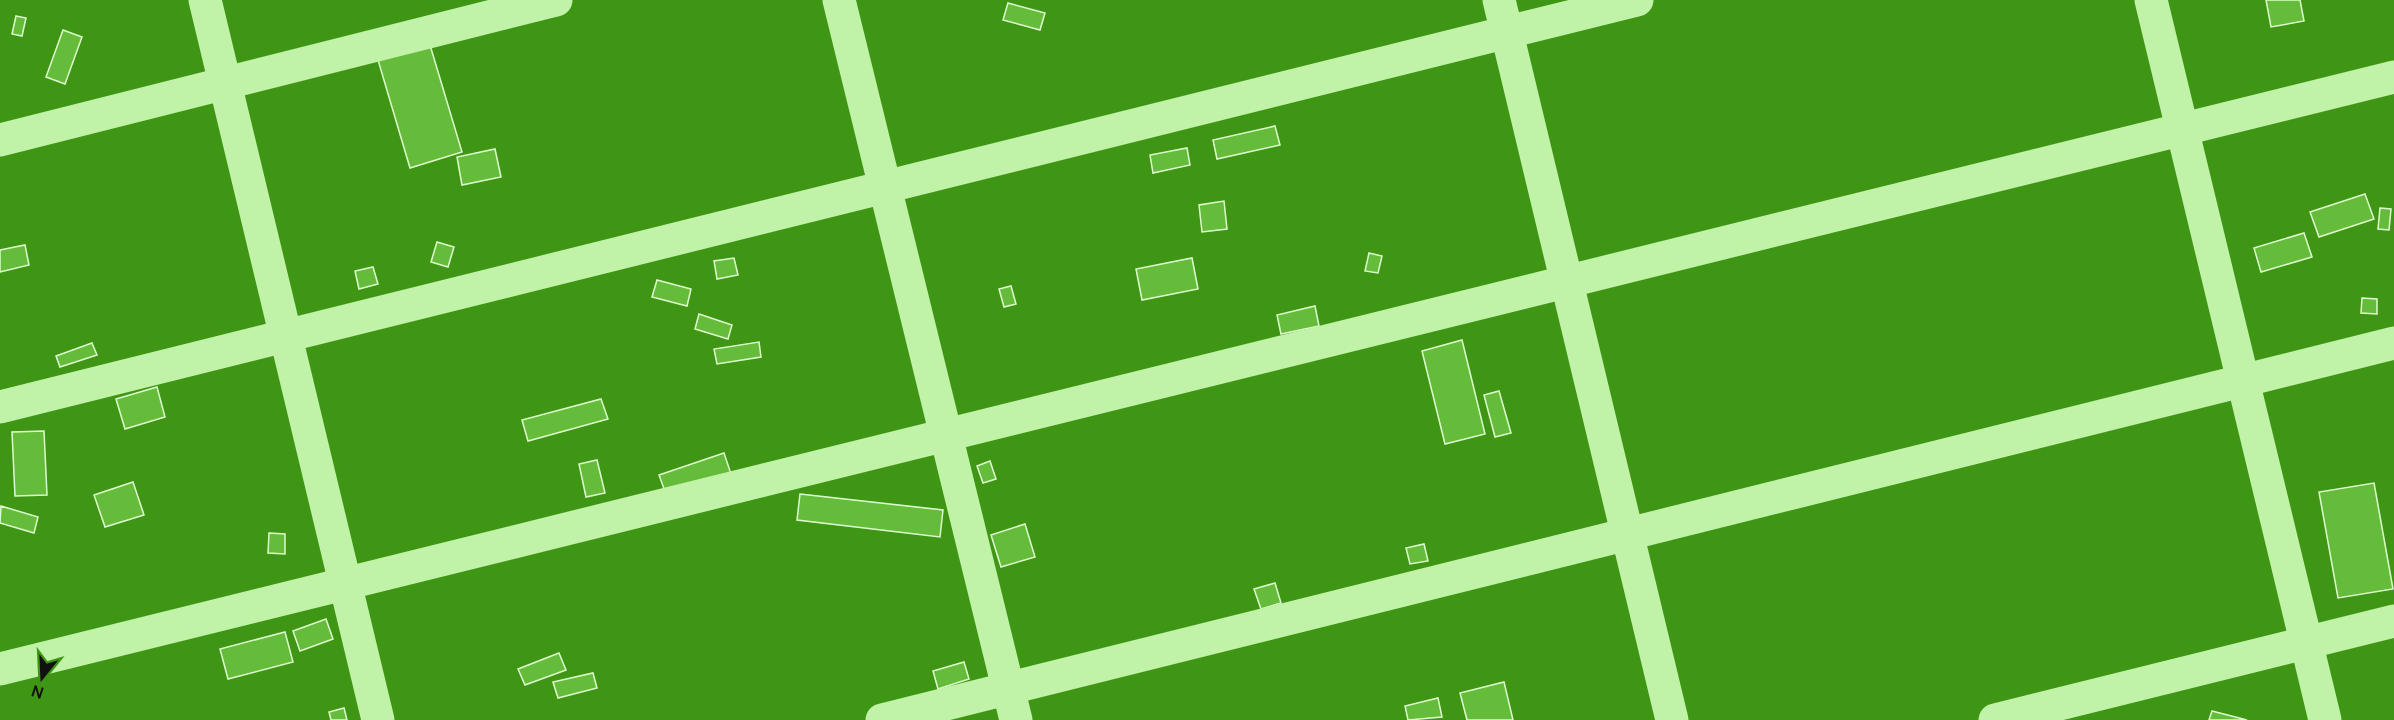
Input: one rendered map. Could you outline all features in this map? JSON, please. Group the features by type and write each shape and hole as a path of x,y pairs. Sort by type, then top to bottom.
{"street":[{"path":"205,0 378,720"},
{"path":"0,140 556,0"},
{"path":"839,0 1016,720"},
{"path":"1498,0 1672,720"},
{"path":"0,407 1637,0"},
{"path":"2151,0 2325,720"},
{"path":"0,669 2394,77"},
{"path":"882,720 2394,343"},
{"path":"1995,720 2394,621"}],"building":[{"path":"2266,0 2300,0 2304,21 2271,27"},
{"path":"1008,3 1045,13 1040,30 1003,20"},
{"path":"16,16 26,18 22,36 12,34"},
{"path":"63,30 82,37 65,84 46,77"},
{"path":"430,45 462,152 410,168 378,60"},
{"path":"1275,126 1280,145 1217,159 1213,140"},
{"path":"1187,148 1190,165 1153,173 1150,155"},
{"path":"495,149 501,177 462,185 457,157"},
{"path":"2365,194 2374,219 2319,237 2310,212"},
{"path":"1224,201 1227,229 1202,232 1199,205"},
{"path":"2380,208 2391,209 2389,230 2378,229"},
{"path":"2304,233 2312,257 2261,272 2254,248"},
{"path":"437,242 454,247 448,267 431,262"},
{"path":"25,245 29,265 0,272 0,250"},
{"path":"1369,253 1382,256 1378,273 1365,271"},
{"path":"734,258 738,275 717,279 714,261"},
{"path":"1192,258 1198,289 1142,300 1136,269"},
{"path":"373,267 378,284 359,289 355,271"},
{"path":"657,280 691,289 687,306 652,297"},
{"path":"1011,286 1016,304 1004,307 999,289"},
{"path":"2362,298 2377,299 2377,314 2361,313"},
{"path":"1315,306 1319,326 1281,334 1277,315"},
{"path":"699,314 732,325 728,339 695,329"},
{"path":"1462,340 1485,434 1445,444 1422,351"},
{"path":"759,342 761,357 717,364 714,349"},
{"path":"92,343 97,355 60,367 56,356"},
{"path":"157,387 165,417 125,429 116,399"},
{"path":"1499,391 1511,433 1495,437 1484,395"},
{"path":"601,399 608,419 528,441 522,420"},
{"path":"44,431 47,495 15,496 12,432"},
{"path":"724,453 731,474 667,497 659,475"},
{"path":"597,460 605,493 586,497 579,464"},
{"path":"990,461 996,479 983,483 977,466"},
{"path":"133,482 144,515 105,527 94,495"},
{"path":"2374,483 2393,589 2338,598 2319,492"},
{"path":"800,494 943,510 940,537 797,520"},
{"path":"1,506 38,517 34,533 0,523"},
{"path":"1025,524 1035,557 1001,567 991,535"},
{"path":"269,533 285,534 285,554 268,553"},
{"path":"1424,544 1428,561 1410,564 1406,548"},
{"path":"1275,583 1281,603 1261,609 1254,589"},
{"path":"326,619 333,639 300,651 293,631"},
{"path":"285,632 293,662 228,679 220,649"},
{"path":"559,653 566,670 525,685 518,669"},
{"path":"964,662 969,679 938,689 933,671"},
{"path":"593,673 597,688 558,698 553,682"},
{"path":"1504,682 1513,720 1467,720 1460,693"},
{"path":"1438,698 1442,717 1408,720 1405,706"},
{"path":"344,708 347,720 331,720 329,712"},
{"path":"2212,711 2247,720 2209,720"}]}
